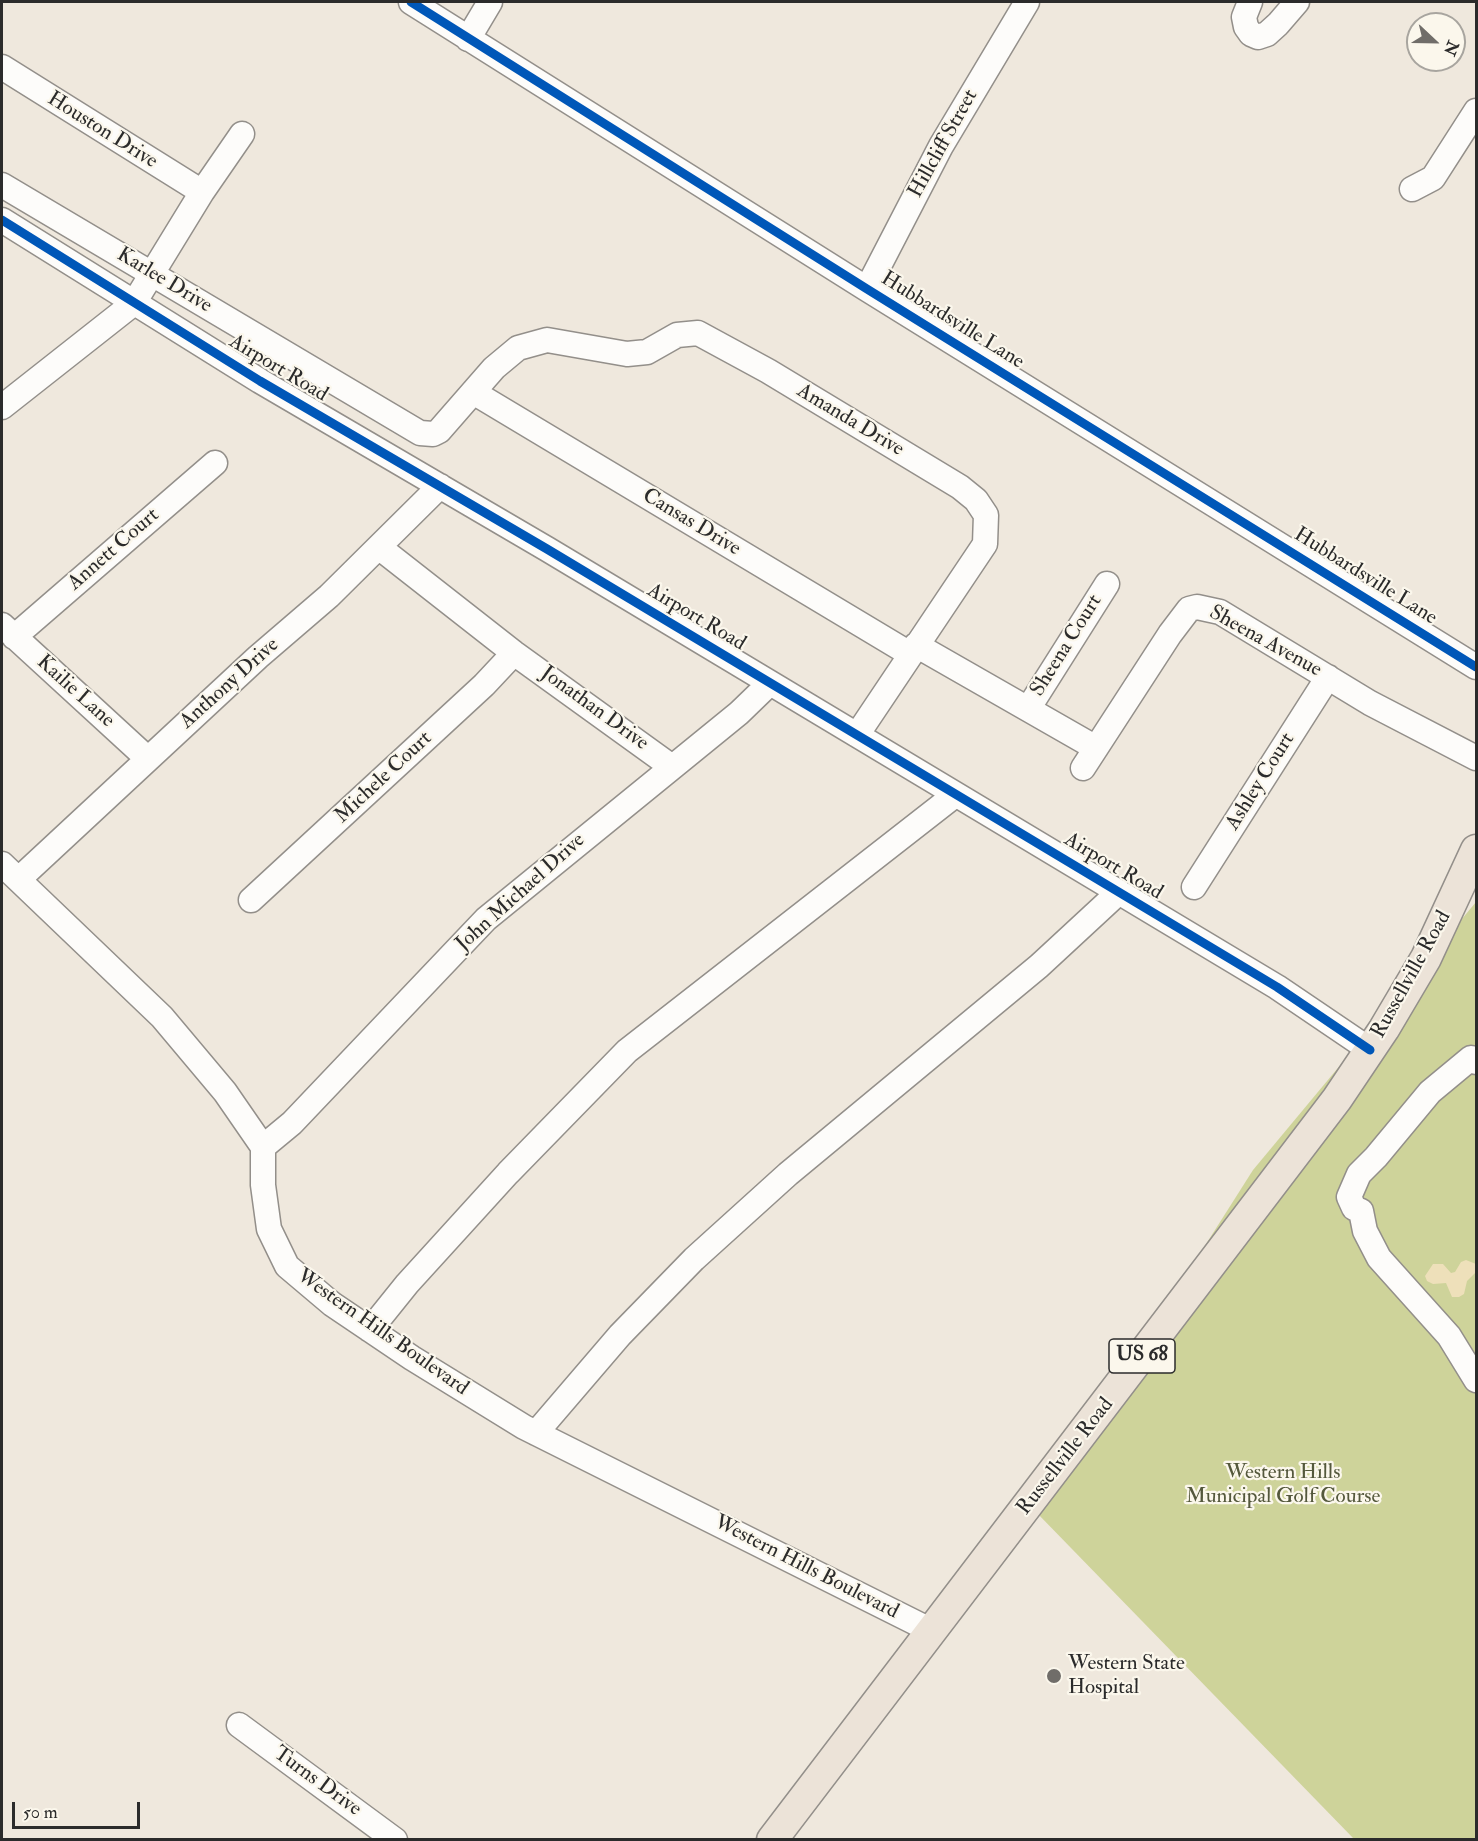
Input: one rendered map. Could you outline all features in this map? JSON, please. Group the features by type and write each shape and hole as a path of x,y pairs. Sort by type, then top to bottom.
{"main road":[{"name":"Russellville Road","path":"772,1839 1150,1347 1337,1099 1426,958 1476,850"},
{"name":"Russellville Road","path":"786,1839 1122,1402 1353,1092 1413,998 1448,932 1476,870"}],"street":[{"name":"Hubbardsville Lane","path":"411,2 867,289 1476,666"},
{"path":"468,39 490,2"},
{"name":"Hillcliff Street","path":"867,289 941,146 1027,2"},
{"path":"1250,2 1245,17 1246,27 1251,34 1258,37 1273,29 1297,2"},
{"name":"Houston Drive","path":"2,68 202,192"},
{"path":"1412,189 1433,178 1476,111"},
{"path":"2,407 134,303 202,192 242,134"},
{"name":"Karlee Drive","path":"2,184 407,428 420,433 432,434 439,431 473,392"},
{"name":"Airport Road","path":"2,220 134,303 1277,987 1370,1050"},
{"name":"Amanda Drive","path":"473,392 494,368 518,348 547,340 627,354 647,352 677,335 698,333 768,371 960,487 976,500 986,515 986,544 857,735"},
{"name":"Cansas Drive","path":"473,392 913,649 1028,709 1096,748"},
{"name":"Annett Court","path":"8,631 215,463"},
{"name":"Anthony Drive","path":"10,872 148,759 380,548 440,486"},
{"name":"Jonathan Drive","path":"380,548 514,653 672,767"},
{"name":"Sheena Court","path":"1028,709 1107,584"},
{"name":"Sheena Avenue","path":"1083,768 1189,609 1197,607 1220,612 1370,704 1476,758"},
{"name":"Kailie Lane","path":"8,631 148,759"},
{"name":"Michele Court","path":"251,900 484,685 514,653"},
{"name":"Ashley Court","path":"1194,887 1328,677"},
{"name":"John Michael Drive","path":"263,1147 292,1123 486,919 739,713 770,683"},
{"path":"370,1330 407,1284 508,1173 627,1052 955,795"},
{"path":"10,872 162,1017 225,1092 263,1147"},
{"path":"536,1433 620,1335 694,1259 788,1174 1039,966 1119,892"},
{"path":"1476,1062 1471,1058 1430,1092 1359,1174 1349,1197 1354,1208 1361,1211 1365,1231 1379,1258 1449,1336 1476,1380"},
{"name":"Western Hills Boulevard","path":"263,1147 263,1185 269,1229 287,1266 332,1304 412,1358 536,1433 932,1631"},
{"name":"Turns Drive","path":"239,1725 395,1839"}],"green space":[{"name":"Western Hills Municipal Golf Course","path":"1476,902 1476,1839 1354,1839 1036,1512 1253,1170"}],"sand":[{"path":"1466,1260 1476,1264 1476,1272 1467,1281 1464,1294 1459,1297 1452,1297 1446,1283 1433,1284 1427,1281 1425,1276 1433,1264 1443,1264 1451,1273 1455,1272 1461,1262"}],"cycle path":[{"path":"411,2 867,289 1476,667"},
{"path":"2,220 260,381 547,549 1277,987 1370,1050"}],"place":[{"name":"Western State Hospital","path":"1054,1676"}]}
